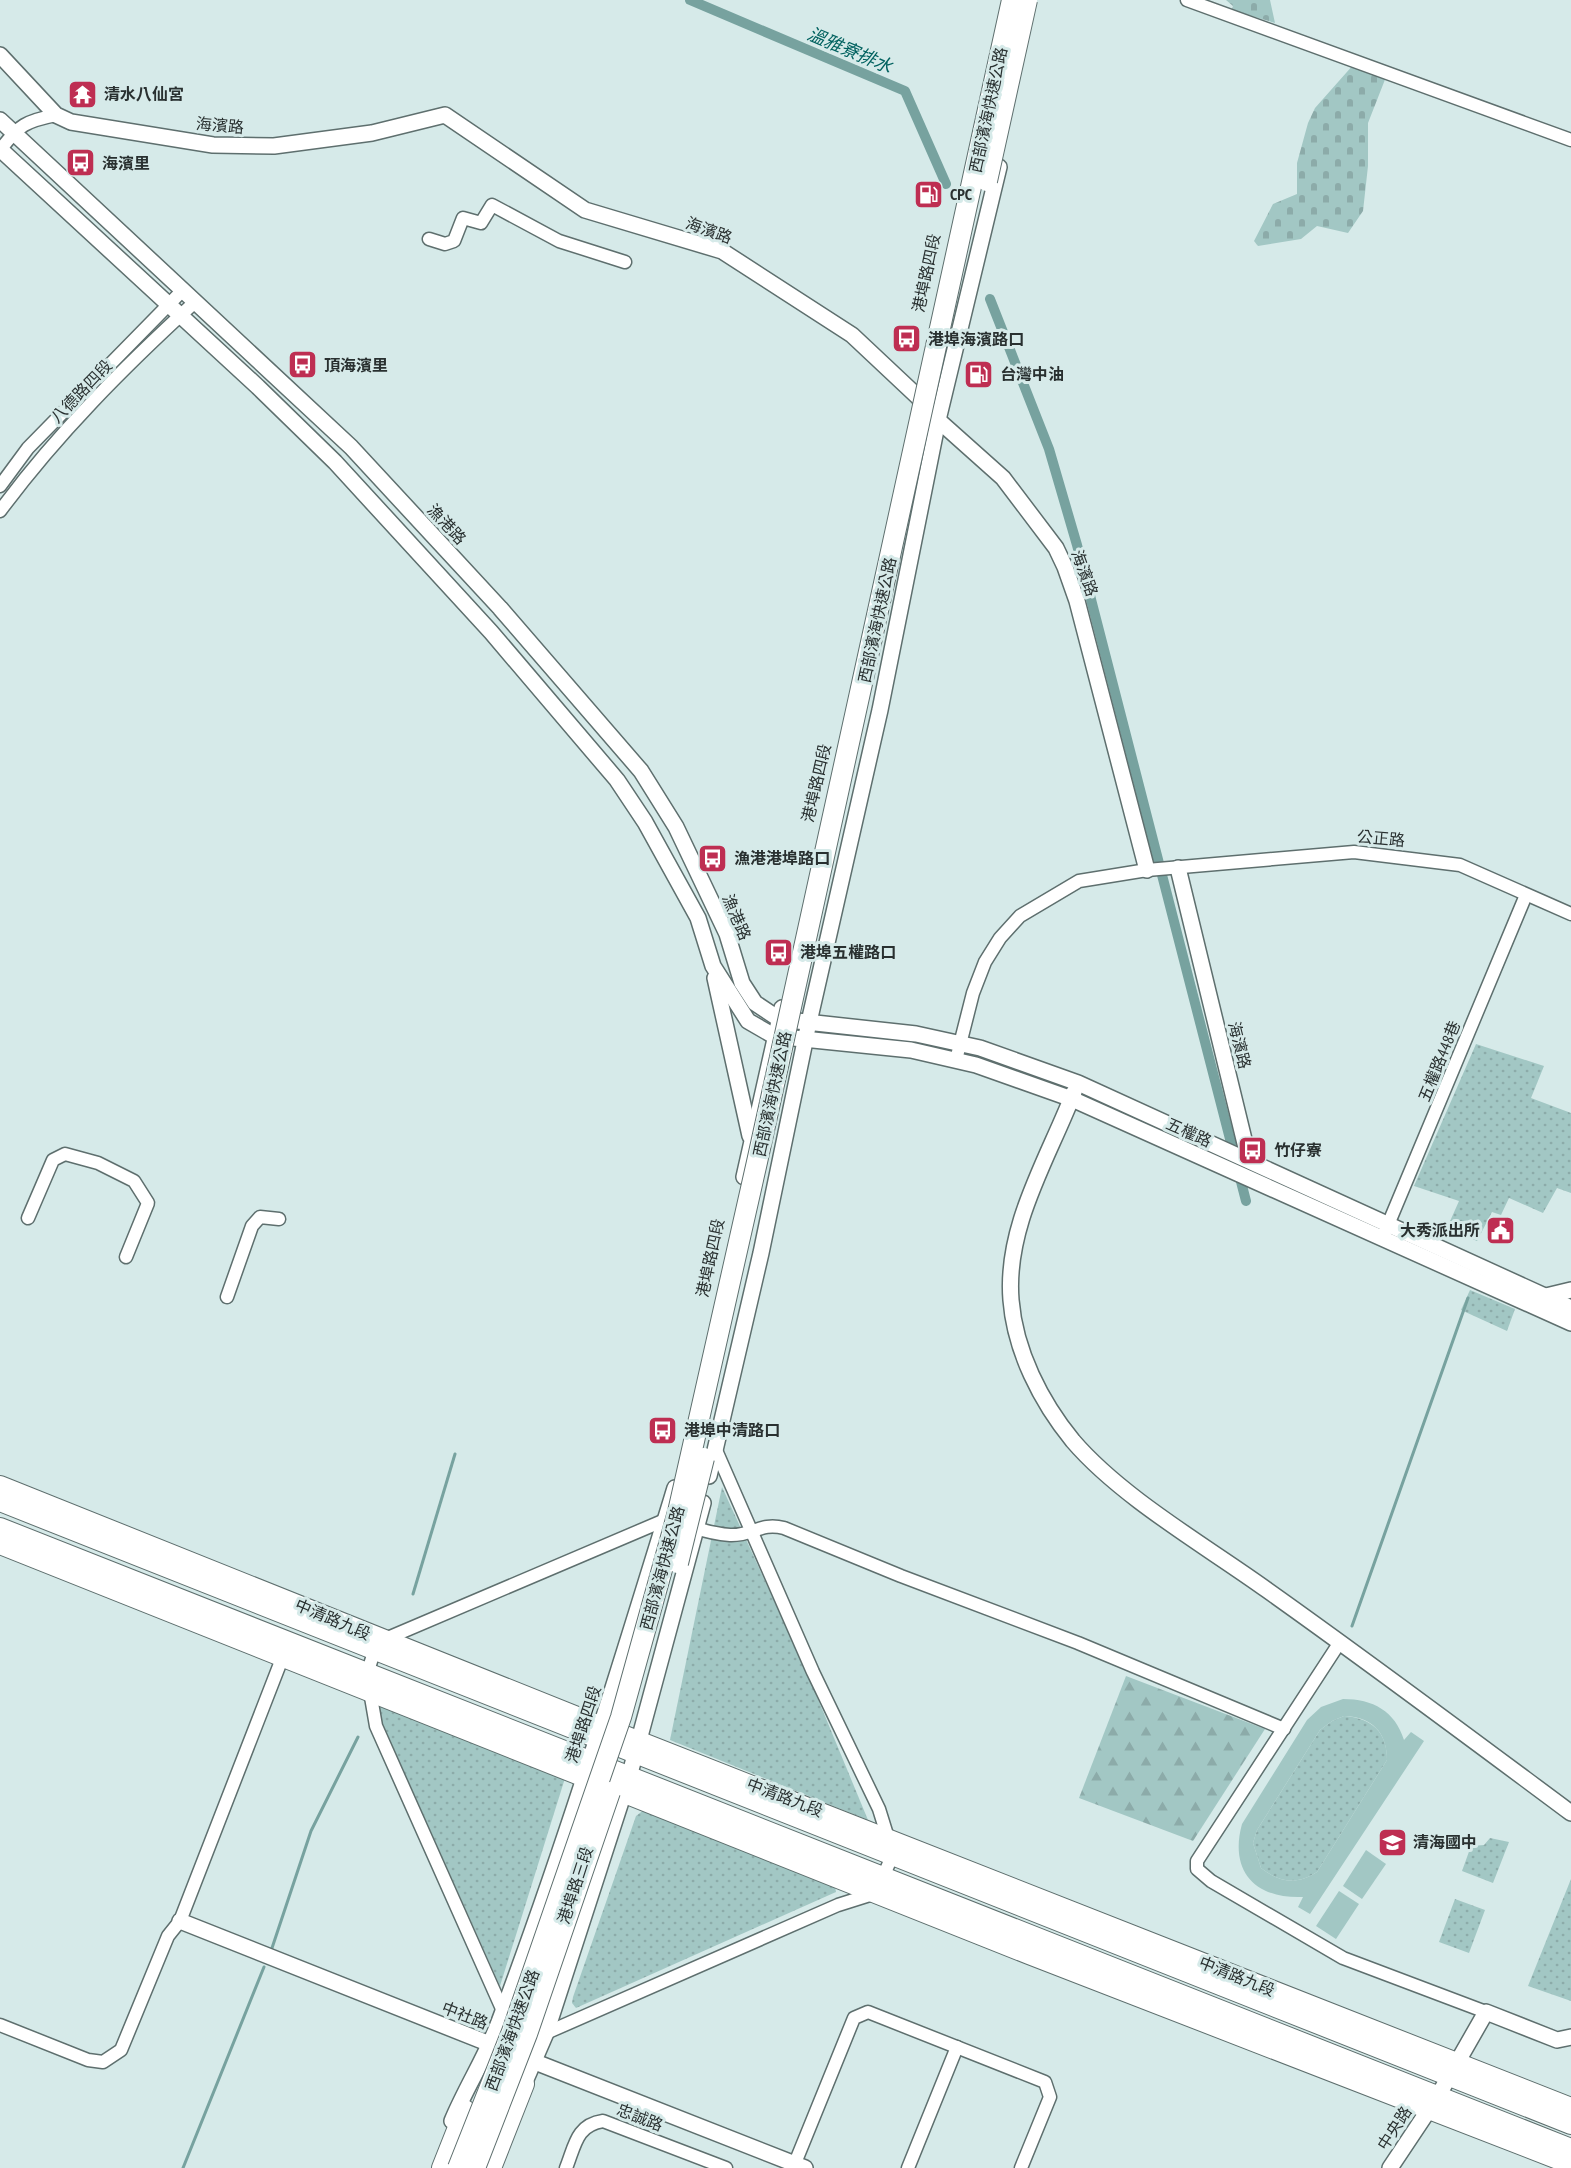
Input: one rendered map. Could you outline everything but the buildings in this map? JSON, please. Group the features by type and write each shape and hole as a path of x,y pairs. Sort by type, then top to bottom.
{"main road":[{"name":"西部濱海快速公路","path":"458,2168 513,2029 621,1717 678,1512 770,1104 1012,0"},
{"name":"西部濱海快速公路","path":"475,2168 527,2034 632,1726 691,1515 1027,0"},
{"name":"中清路九段","path":"0,1486 379,1646"},
{"name":"中清路九段","path":"0,1502 379,1646 1454,2069 1571,2108"},
{"path":"0,1528 368,1683 880,1885 1179,2013 1571,2149"},
{"path":"0,1544 283,1656 368,1683"},
{"name":"中清路九段","path":"1454,2069 1571,2124"},
{"path":"491,2168 524,2084"},
{"path":"1433,2102 1571,2164"},
{"path":"442,2168 465,2110"}],"street":[{"name":"港埠路四段","path":"588,1769 666,1520 718,1306 774,1036 838,768 1004,0"},
{"path":"637,1748 697,1529 761,1253 809,1022 880,710 938,420 1037,0"},
{"path":"1187,0 1571,140"},
{"path":"0,55 56,116"},
{"name":"海濱路","path":"56,116 71,122 213,145 274,146 372,133 445,115 585,210 722,251 852,334 918,397 938,420 1003,478 1056,548 1065,567 1147,870"},
{"path":"56,116 29,120 13,132 0,149 168,303 334,462 491,632 617,780 650,830 698,918 713,966 751,1142"},
{"name":"漁港路","path":"0,120 351,447 500,608 641,771 676,827 727,934 742,983 755,1003 779,1019"},
{"path":"429,239 445,244 454,241 463,218 481,224 492,205 559,241 625,262"},
{"name":"八德路四段","path":"0,486 28,448 182,291"},
{"name":"八德路四段","path":"0,511 38,459 95,399 195,302"},
{"name":"公正路","path":"1147,870 1354,852 1460,865 1571,914"},
{"name":"海濱路","path":"1178,868 1249,1160"},
{"path":"956,1060 973,993 985,962 1000,938 1020,916 1079,881 1147,870"},
{"name":"五權路448巷","path":"1385,1232 1526,895"},
{"path":"713,966 748,1021 774,1036"},
{"name":"五權路","path":"779,1019 916,1034 1004,1055 1078,1083 1249,1160 1385,1232"},
{"name":"五權路","path":"774,1036 910,1050 1002,1072 1072,1099 1385,1232 1544,1303 1571,1323"},
{"path":"1078,1083 1025,1210 1011,1260 1011,1301 1015,1326 1032,1377 1073,1440 1110,1479 1340,1642 1571,1813"},
{"path":"28,1218 53,1160 65,1154 99,1163 134,1180 148,1203 126,1257"},
{"path":"227,1297 252,1226 260,1217 279,1219"},
{"path":"1544,1303 1571,1290"},
{"name":"五權路","path":"1544,1303 1571,1308"},
{"path":"544,2036 880,1885 891,1846 879,1809 813,1672 715,1448"},
{"path":"503,2011 376,1726 368,1683 379,1646 666,1520 730,1535 751,1532 769,1524 784,1528 901,1576 1078,1643 1284,1729"},
{"path":"1340,1642 1197,1861 1197,1869 1211,1881 1343,1958 1557,2040 1571,2037"},
{"path":"0,2025 88,2060 103,2062 121,2050 168,1936 180,1921 283,1656"},
{"name":"港埠路三段","path":"483,2168 544,2036 637,1748"},
{"name":"港埠路三段","path":"465,2110 503,2011 588,1769"},
{"name":"中社路","path":"180,1921 798,2167"},
{"path":"798,2167 857,2015 868,2012 1045,2082 1050,2097 1021,2168"},
{"name":"中央路","path":"1390,2168 1454,2069 1486,2012"},
{"path":"908,2168 957,2047"},
{"name":"港埠路三段","path":"434,2168 458,2107 484,2061"},
{"name":"港埠路三段","path":"450,2168 472,2112 484,2061"},
{"name":"港埠路三段","path":"524,2084 533,2061"},
{"name":"港埠路三段","path":"500,2168 533,2061"},
{"name":"忠誠路","path":"566,2168 582,2130 589,2123 603,2121 726,2168"}],"green space":[{"path":"1226,0 1270,0 1275,23 1232,10 1233,6"},
{"path":"1354,64 1386,77 1368,123 1368,166 1363,211 1348,233 1317,226 1301,239 1258,246 1254,241 1273,204 1297,194 1297,163 1308,123 1315,108"},
{"path":"1476,1044 1544,1066 1531,1098 1571,1113 1571,1193 1557,1188 1543,1213 1509,1198 1501,1215 1492,1212 1477,1241 1447,1228 1459,1201 1414,1186"},
{"path":"1470,1290 1515,1309 1507,1331 1461,1310"},
{"path":"722,1487 808,1675 868,1820 670,1740"},
{"path":"1126,1676 1265,1729 1193,1841 1079,1798"},
{"path":"1343,1699 1364,1701 1389,1714 1404,1740 1411,1732 1424,1741 1310,1914 1298,1907 1303,1897 1271,1893 1250,1879 1239,1856 1239,1841 1242,1824 1307,1720 1321,1707","holes":["1344,1716 1370,1723 1381,1734 1387,1760 1317,1872 1296,1880 1275,1877 1261,1868 1253,1843 1257,1830 1320,1730"]},
{"path":"372,1700 566,1775 500,1986"},
{"path":"1344,1716 1363,1720 1376,1728 1384,1742 1387,1760 1317,1872 1296,1880 1275,1877 1261,1868 1253,1843 1257,1830 1320,1730"},
{"path":"645,1809 835,1887 836,1892 576,2008 572,2003 573,1997 636,1816"},
{"path":"1490,1838 1509,1842 1493,1883 1462,1871 1471,1846 1484,1845"},
{"path":"1366,1850 1386,1864 1362,1899 1343,1886"},
{"path":"1571,1879 1571,2001 1528,1986"},
{"path":"1339,1891 1359,1904 1336,1939 1316,1926"},
{"path":"1455,1899 1485,1910 1469,1953 1439,1942"}],"waterway":[{"name":"溫雅寮排水","path":"690,0 905,91 946,184"},
{"path":"990,299 1049,449 1077,545 1246,1201"},
{"path":"1352,1626 1468,1298"},
{"path":"413,1594 455,1454"},
{"path":"272,1948 311,1831 358,1737"},
{"path":"183,2168 264,1967"}],"place":[{"name":"清水八仙宮","path":"83,94"},
{"name":"海濱里","path":"81,163"},
{"name":"CPC","path":"929,194"},
{"name":"港埠海濱路口","path":"907,339"},
{"name":"頂海濱里","path":"303,365"},
{"name":"台灣中油","path":"979,374"},
{"name":"漁港港埠路口","path":"713,858"},
{"name":"港埠五權路口","path":"779,952"},
{"name":"竹仔寮","path":"1253,1150"},
{"name":"大秀派出所","path":"1501,1230"},
{"name":"港埠中清路口","path":"663,1430"},
{"name":"清海國中","path":"1392,1842"}]}
